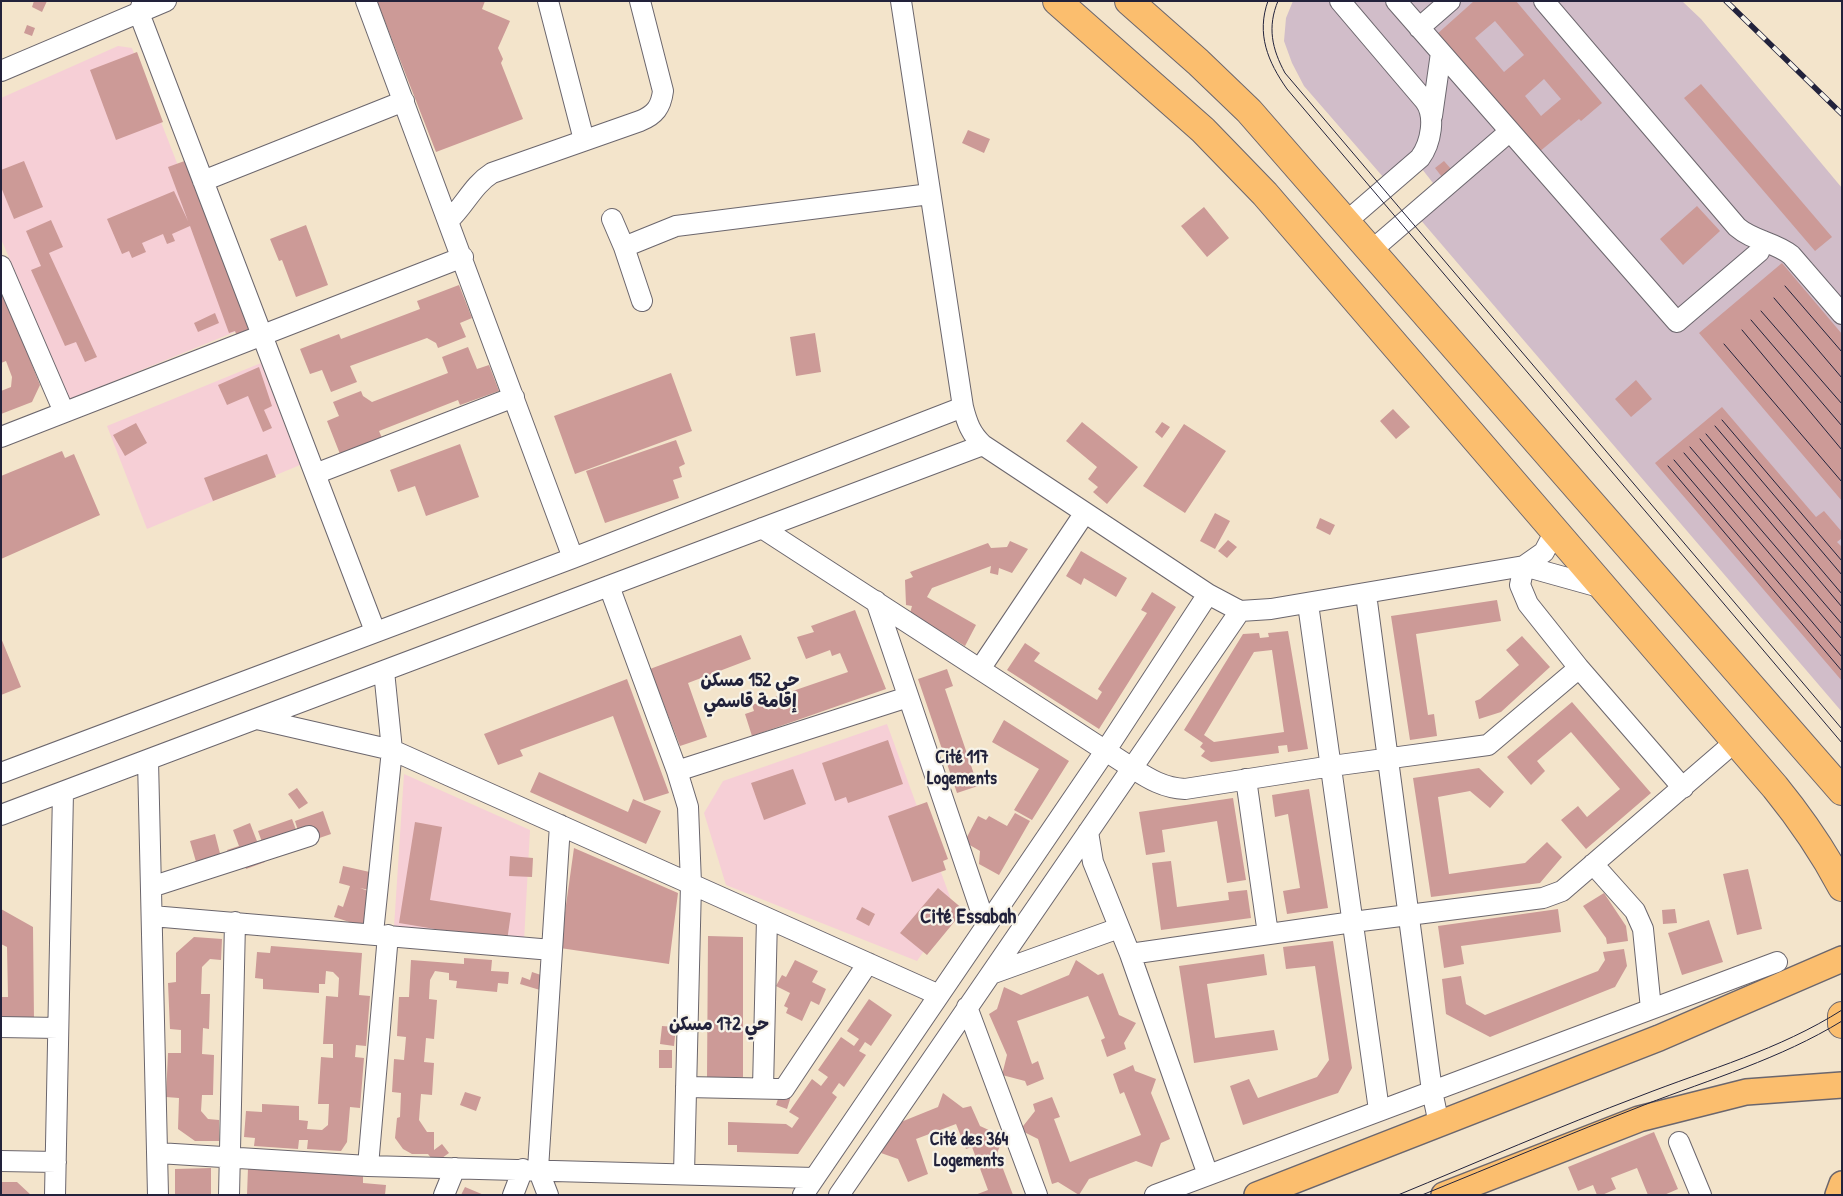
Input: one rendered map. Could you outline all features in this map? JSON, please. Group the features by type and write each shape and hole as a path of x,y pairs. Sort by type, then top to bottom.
{"highway":[{"path":"1057,1 1203,130 1266,194 1604,588 1660,650 1802,820 1826,857 1842,888"},
{"path":"1129,1 1198,62 1249,112 1347,221 1842,791"},
{"path":"1842,1016 1842,1024"}],"main road":[{"path":"1256,1195 1659,1038 1842,959"},
{"path":"1444,1195 1639,1119 1746,1092 1842,1085"},
{"path":"1838,1195 1842,1184"}],"street":[{"path":"1,71 141,7 166,1"},
{"path":"366,1 449,220 572,558"},
{"path":"548,1 584,140"},
{"path":"449,220 460,209 476,186 487,176 515,163 650,117 662,101 662,81 640,1"},
{"path":"900,1 963,408 971,431 983,446 1208,594 1240,611 1308,604 1524,566 1544,552 1556,531"},
{"path":"1340,1 1425,100 1432,116"},
{"path":"1396,1 1508,132 1512,132 1677,322 1759,252 1763,241"},
{"path":"1419,28 1450,1"},
{"path":"1544,1 1737,227 1744,233 1791,255 1842,314"},
{"path":"141,7 203,181 375,631"},
{"path":"1347,221 1422,154 1427,144 1441,53"},
{"path":"203,181 404,101"},
{"path":"1372,250 1508,132"},
{"path":"624,247 676,226 930,194"},
{"path":"612,219 624,247 642,301"},
{"path":"1,437 462,257"},
{"path":"1,266 64,412"},
{"path":"315,474 514,397"},
{"path":"1,773 572,558 963,408"},
{"path":"1,815 983,446"},
{"path":"980,669 1084,514"},
{"path":"762,528 1132,768 1172,789 1185,789 1332,766 1488,745 1579,668"},
{"path":"1524,566 1604,588"},
{"path":"1524,566 1521,576 1523,595 1579,668 1683,788"},
{"path":"609,586 677,771 688,807 691,884 684,1174"},
{"path":"803,1195 1106,750 1208,594"},
{"path":"1366,594 1432,1090 1439,1124"},
{"path":"876,602 986,926"},
{"path":"1308,604 1379,1110"},
{"path":"839,1195 1240,611"},
{"path":"368,1166 392,750 384,671"},
{"path":"677,771 908,697"},
{"path":"256,719 392,750 939,995"},
{"path":"1130,954 1408,914 1543,898 1562,891 1736,741"},
{"path":"148,760 158,1195"},
{"path":"1246,780 1268,934"},
{"path":"55,1195 63,792"},
{"path":"513,1195 530,1169 552,950 560,825"},
{"path":"1088,832 1093,862 1130,954 1208,1175"},
{"path":"151,887 309,836"},
{"path":"1593,864 1635,910 1642,929 1651,1009"},
{"path":"152,916 552,950"},
{"path":"763,1088 767,918"},
{"path":"229,1195 235,922"},
{"path":"991,974 1119,928"},
{"path":"1155,1195 1777,962"},
{"path":"686,1087 784,1089 868,964"},
{"path":"967,1007 1037,1195"},
{"path":"1,1027 58,1028"},
{"path":"1679,1142 1701,1195"},
{"path":"158,1153 368,1166 814,1178"},
{"path":"1,1161 56,1162"},
{"path":"444,1195 455,1168"},
{"path":"530,1169 548,1195"}],"shaded area":[{"path":"1293,1 1682,1 1701,19 1842,188 1842,712 1419,218 1444,197 1411,155 1384,178 1304,86 1292,63 1284,41 1286,18"},
{"path":"118,46 132,48 242,329 70,399 1,239 1,98"},
{"path":"261,363 300,465 147,529 107,426"},
{"path":"887,724 954,908 917,961 726,885 704,813 723,781"},
{"path":"404,774 530,830 524,941 394,927"}],"building":[{"path":"34,1 47,1 42,12 32,7"},
{"path":"377,1 485,1 482,9 510,21 498,48 503,59 501,63 523,119 436,152"},
{"path":"1474,1 1516,1 1602,103 1539,152 1436,35","holes":["1495,21 1524,55 1504,72 1475,38","1544,79 1561,99 1541,116 1525,96"]},
{"path":"27,25 35,28 32,36 24,33"},
{"path":"137,52 163,122 116,140 90,70"},
{"path":"1701,84 1832,237 1815,251 1684,98"},
{"path":"968,130 990,139 984,153 962,143"},
{"path":"190,159 254,334 238,339 235,331 229,333 190,226 172,234 175,241 167,244 163,234 142,243 146,252 132,258 129,251 122,254 107,219 174,191 188,221 168,167"},
{"path":"24,161 43,207 14,219 1,187 1,170"},
{"path":"1444,161 1451,169 1442,177 1435,168"},
{"path":"1697,206 1720,231 1683,265 1660,239"},
{"path":"1204,207 1229,238 1207,257 1181,226"},
{"path":"51,220 63,247 49,253 97,357 85,362 76,342 65,346 31,270 41,266 26,231"},
{"path":"306,225 328,285 296,297 282,260 279,261 270,239"},
{"path":"1782,263 1842,334 1842,501 1699,333"},
{"path":"459,285 472,318 460,323 466,337 438,348 436,343 427,338 350,366 357,382 331,392 322,370 310,374 300,349 339,334 341,339 420,309 417,301"},
{"path":"1,287 40,385 32,402 1,414 1,391 11,387 12,377 6,361 1,363"},
{"path":"215,313 219,323 198,332 194,323"},
{"path":"815,333 821,372 796,376 790,337"},
{"path":"468,347 477,369 489,365 499,391 460,405 458,400 379,431 382,438 340,454 327,421 339,416 333,402 361,391 363,396 372,402 448,373 442,357"},
{"path":"259,367 272,406 264,410 272,428 263,432 248,396 227,405 218,385"},
{"path":"671,373 692,431 575,474 554,416"},
{"path":"1636,380 1652,399 1631,417 1615,399"},
{"path":"1722,407 1816,517 1824,511 1842,532 1842,538 1837,542 1842,547 1842,681 1655,463"},
{"path":"1393,409 1410,427 1396,439 1380,421"},
{"path":"1082,422 1138,467 1107,504 1093,492 1098,487 1088,479 1097,467 1066,441"},
{"path":"1162,422 1170,427 1162,438 1155,432"},
{"path":"136,423 147,443 125,456 113,435"},
{"path":"1184,424 1226,451 1185,513 1143,486"},
{"path":"676,440 685,464 679,467 682,477 673,480 679,498 605,523 586,471"},
{"path":"460,444 479,497 426,516 415,486 398,492 390,470"},
{"path":"62,451 65,458 74,454 100,515 1,559 1,476"},
{"path":"267,454 276,477 213,501 204,478"},
{"path":"1215,513 1230,521 1215,549 1200,541"},
{"path":"1320,518 1335,525 1330,535 1316,528"},
{"path":"1228,540 1237,547 1227,558 1218,551"},
{"path":"1010,541 1028,549 1012,573 999,568 998,575 990,573 991,566 932,588 927,597 976,625 965,646 910,613 912,606 906,605 905,580 913,577 910,572 988,543 991,548 1007,547"},
{"path":"1081,551 1127,578 1116,597 1084,578 1081,585 1066,576"},
{"path":"1152,592 1176,607 1099,729 1007,670 1025,643 1040,653 1034,661 1097,700 1102,692 1098,689 1147,613 1141,610"},
{"path":"1497,600 1501,621 1416,634 1428,715 1434,714 1437,736 1410,740 1391,616"},
{"path":"855,610 886,689 752,736 745,714 754,711 752,705 848,672 840,653 832,656 830,650 806,659 797,637 814,632 811,626"},
{"path":"1288,631 1308,749 1288,752 1287,745 1278,746 1279,753 1211,762 1201,756 1205,751 1200,747 1203,743 1184,730 1243,634 1259,633 1260,638 1269,637 1268,633","holes":["1272,650 1284,732 1214,742 1204,735 1254,652"]},
{"path":"741,635 751,659 688,683 707,737 680,746 650,669"},
{"path":"1522,636 1550,667 1501,712 1479,719 1475,701 1480,699 1519,665 1506,650"},
{"path":"1,638 21,687 1,695"},
{"path":"947,669 953,686 945,689 978,786 957,793 918,679"},
{"path":"627,679 669,793 644,801 613,716 520,750 523,756 498,765 484,734"},
{"path":"1572,702 1651,793 1586,849 1561,820 1578,806 1587,817 1620,789 1571,732 1537,761 1545,771 1531,785 1507,757"},
{"path":"1004,720 1069,761 1032,820 1014,810 1039,769 992,742"},
{"path":"888,740 903,784 848,803 846,797 835,801 822,763"},
{"path":"1479,768 1504,792 1490,808 1470,791 1438,797 1449,874 1525,863 1547,842 1562,857 1540,883 1431,897 1413,778"},
{"path":"793,769 806,804 764,820 751,783"},
{"path":"539,772 628,812 633,799 661,811 646,844 530,792"},
{"path":"297,788 308,803 299,809 288,794"},
{"path":"1309,789 1328,908 1287,914 1283,891 1300,888 1288,814 1275,817 1272,795"},
{"path":"1233,798 1246,880 1227,883 1217,821 1162,830 1165,852 1146,855 1139,812"},
{"path":"927,802 948,859 943,861 946,870 912,882 888,816"},
{"path":"323,811 331,834 302,844 295,821"},
{"path":"1015,813 1030,821 999,875 979,864 980,851 968,844 967,837 978,816 986,820 989,816 1007,826"},
{"path":"292,819 301,843 287,847 289,853 275,858 272,851 266,853 258,831"},
{"path":"415,822 442,827 430,900 511,913 507,941 399,923"},
{"path":"250,823 265,862 246,869 241,855 231,859 227,850 239,846 233,830"},
{"path":"215,834 225,873 201,879 190,841"},
{"path":"574,848 678,893 669,964 560,948"},
{"path":"510,856 533,858 532,877 509,876"},
{"path":"1171,861 1177,907 1229,900 1228,892 1247,890 1251,918 1161,930 1152,863"},
{"path":"343,866 383,875 378,892 360,888 371,892 374,930 334,917 338,905 343,907 350,886 339,883"},
{"path":"1748,869 1762,929 1737,935 1723,874"},
{"path":"938,888 964,910 927,955 900,933"},
{"path":"1604,893 1626,926 1628,941 1607,944 1606,938 1583,906"},
{"path":"862,907 875,914 869,926 856,919"},
{"path":"1,909 33,927 34,1020 1,1020 1,997 8,997 7,947 1,944"},
{"path":"1558,909 1561,932 1461,946 1464,964 1444,968 1438,926"},
{"path":"1675,909 1677,923 1663,924 1662,910"},
{"path":"1709,920 1723,962 1682,975 1668,933"},
{"path":"708,936 743,937 743,1077 707,1077"},
{"path":"194,937 222,939 221,960 210,959 202,967 201,994 210,994 209,1029 203,1028 202,1054 214,1055 213,1095 202,1095 201,1111 208,1119 219,1120 219,1141 195,1141 178,1129 179,1098 166,1097 168,1053 181,1053 181,1030 170,1029 168,983 176,982 176,953"},
{"path":"1333,941 1352,1068 1338,1093 1243,1125 1230,1086 1249,1079 1258,1098 1317,1077 1329,1060 1315,966 1286,969 1283,947"},
{"path":"271,946 362,953 359,995 370,996 366,1046 356,1045 355,1057 364,1058 360,1108 350,1107 347,1142 341,1151 307,1149 308,1140 299,1140 298,1149 254,1146 255,1138 244,1137 246,1111 262,1112 262,1104 299,1106 299,1120 308,1121 307,1129 322,1130 328,1125 329,1104 318,1104 321,1057 333,1058 333,1044 323,1044 326,996 338,997 339,978 333,972 326,971 325,984 319,984 319,993 263,989 263,979 255,978 257,952 270,953"},
{"path":"1624,949 1627,966 1615,987 1490,1037 1446,1014 1442,979 1461,976 1466,1004 1485,1015 1598,971 1605,960 1603,952"},
{"path":"1264,954 1267,975 1207,984 1215,1038 1274,1030 1278,1050 1194,1063 1179,966"},
{"path":"464,958 492,960 491,971 509,972 508,984 498,983 497,992 456,988 457,981 449,980 449,973 435,971 430,980 429,999 437,1000 434,1039 426,1038 424,1062 434,1063 432,1095 421,1094 419,1120 427,1132 434,1132 434,1150 442,1144 449,1153 435,1163 428,1154 412,1154 403,1149 395,1138 397,1118 400,1117 401,1093 392,1092 394,1059 404,1060 406,1037 397,1036 399,997 409,997 411,960 464,964"},
{"path":"795,960 818,971 812,982 826,989 819,1005 811,1001 802,1021 786,1013 788,1008 784,1006 790,993 776,986 782,975 786,977"},
{"path":"1076,960 1098,975 1103,973 1119,1015 1136,1023 1124,1043 1126,1049 1107,1057 1101,1040 1105,1038 1088,996 1017,1021 1032,1064 1038,1061 1044,1079 1027,1086 1025,1081 1002,1075 1007,1055 989,1014 997,1009 1004,987 1021,995 1069,975"},
{"path":"532,972 544,976 540,990 520,984 522,977 530,980"},
{"path":"869,999 892,1015 871,1046 865,1042 859,1051 866,1055 844,1087 839,1083 832,1093 837,1097 798,1154 737,1152 737,1145 728,1145 728,1122 786,1124 792,1128 799,1118 789,1112 812,1079 821,1086 828,1077 818,1070 841,1037 854,1046 859,1039 847,1031"},
{"path":"662,1026 676,1027 674,1046 660,1044"},
{"path":"659,1050 672,1050 672,1068 659,1068"},
{"path":"1133,1065 1135,1071 1156,1079 1151,1093 1170,1139 1161,1143 1152,1167 1136,1161 1089,1179 1079,1195 1058,1182 1052,1184 1038,1139 1020,1130 1035,1111 1033,1104 1052,1097 1060,1117 1054,1119 1070,1162 1141,1135 1124,1092 1120,1094 1113,1074"},
{"path":"465,1092 481,1097 476,1111 460,1105"},
{"path":"780,1093 791,1096 787,1109 776,1105"},
{"path":"943,1093 963,1108 971,1106 980,1126 1004,1137 997,1153 1013,1195 975,1195 988,1190 972,1147 966,1149 956,1124 916,1139 928,1174 908,1182 898,1159 881,1153 893,1132 891,1126 938,1107"},
{"path":"1654,1132 1678,1189 1664,1195 1648,1195 1637,1168 1611,1178 1616,1189 1602,1195 1597,1195 1593,1185 1578,1191 1568,1167"},
{"path":"211,1168 211,1195 175,1195 175,1169"},
{"path":"248,1168 363,1174 363,1183 386,1185 385,1195 247,1195"},
{"path":"1,1182 17,1182 31,1195 1,1195"},
{"path":"465,1187 484,1195 461,1195"}],"tram line":[{"path":"1268,1 1263,25 1266,47 1269,58 1287,89 1842,743"},
{"path":"1278,1 1273,20 1272,38 1285,73 1842,729"},
{"path":"1785,286 1842,352"},
{"path":"1774,298 1842,378"},
{"path":"1761,311 1842,404"},
{"path":"1751,320 1842,426"},
{"path":"1742,330 1842,450"},
{"path":"1724,344 1842,482"},
{"path":"1722,420 1842,561"},
{"path":"1715,426 1842,575"},
{"path":"1706,434 1842,594"},
{"path":"1700,439 1842,607"},
{"path":"1690,447 1842,624"},
{"path":"1684,453 1842,639"},
{"path":"1674,460 1842,657"},
{"path":"1668,466 1842,671"},
{"path":"1398,1195 1579,1120 1769,1048 1794,1037 1842,1010"},
{"path":"1422,1195 1669,1095 1745,1068 1794,1046 1842,1021"}],"railway":[{"path":"1726,1 1842,114"}],"district":[{"name":"حي 152 مسكن إقامة قاسمي","path":"750,691"},
{"name":"Cité 117 Logements","path":"962,768"},
{"name":"Cité Essabah","path":"968,917"},
{"name":"حي 172 مسكن","path":"719,1025"},
{"name":"Cité des 364 Logements","path":"969,1150"}]}
